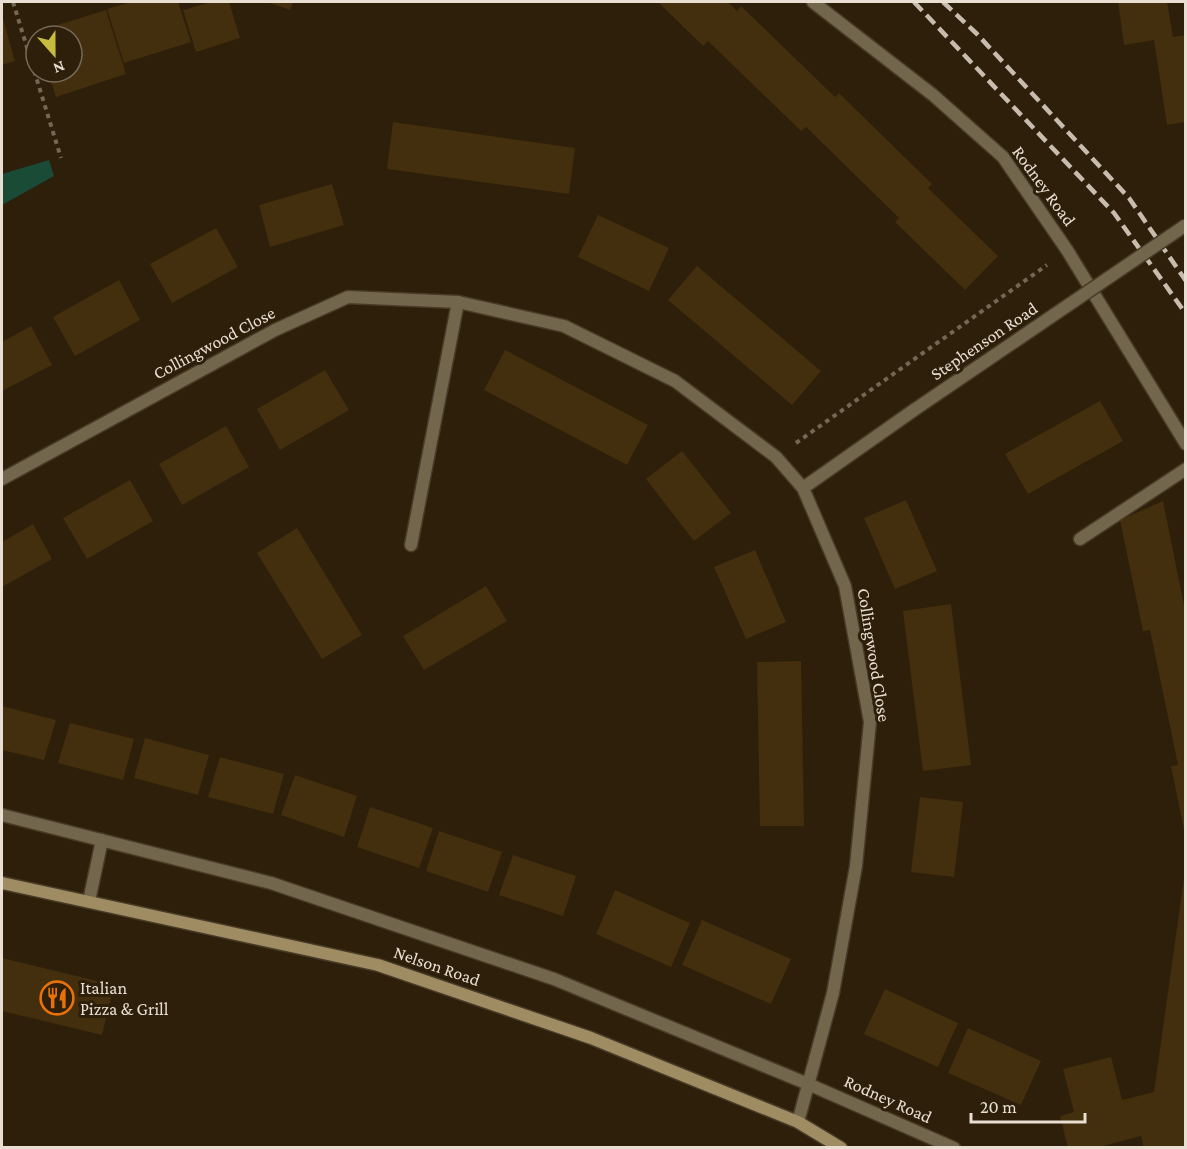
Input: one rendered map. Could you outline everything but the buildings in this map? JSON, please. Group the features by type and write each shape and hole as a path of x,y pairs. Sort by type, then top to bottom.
{"main road":[{"name":"Nelson Road","path":"2,883 378,965 591,1038 798,1122 841,1148"}],"street":[{"name":"Rodney Road","path":"813,2 933,95 1003,157 1067,250 1185,444"},
{"name":"Stephenson Road","path":"803,488 1185,225"},
{"name":"Collingwood Close","path":"2,479 275,330 348,297 458,302 564,326 675,381 776,457 803,488 845,586 870,722 856,866 833,993 798,1122"},
{"path":"411,545 458,302"},
{"path":"1080,539 1185,469"},
{"name":"Rodney Road","path":"2,815 271,883 554,979 808,1084 954,1148"},
{"path":"89,901 102,840"}],"path":[{"path":"13,2 61,158"},
{"path":"776,457 1067,250"}],"green space":[{"path":"49,160 54,176 2,205 2,174"}],"railway":[{"path":"914,2 1114,213 1186,314"},
{"path":"943,2 977,34 1129,198 1186,281"}],"place":[{"name":"Italian Pizza & Grill","path":"57,998"}]}
